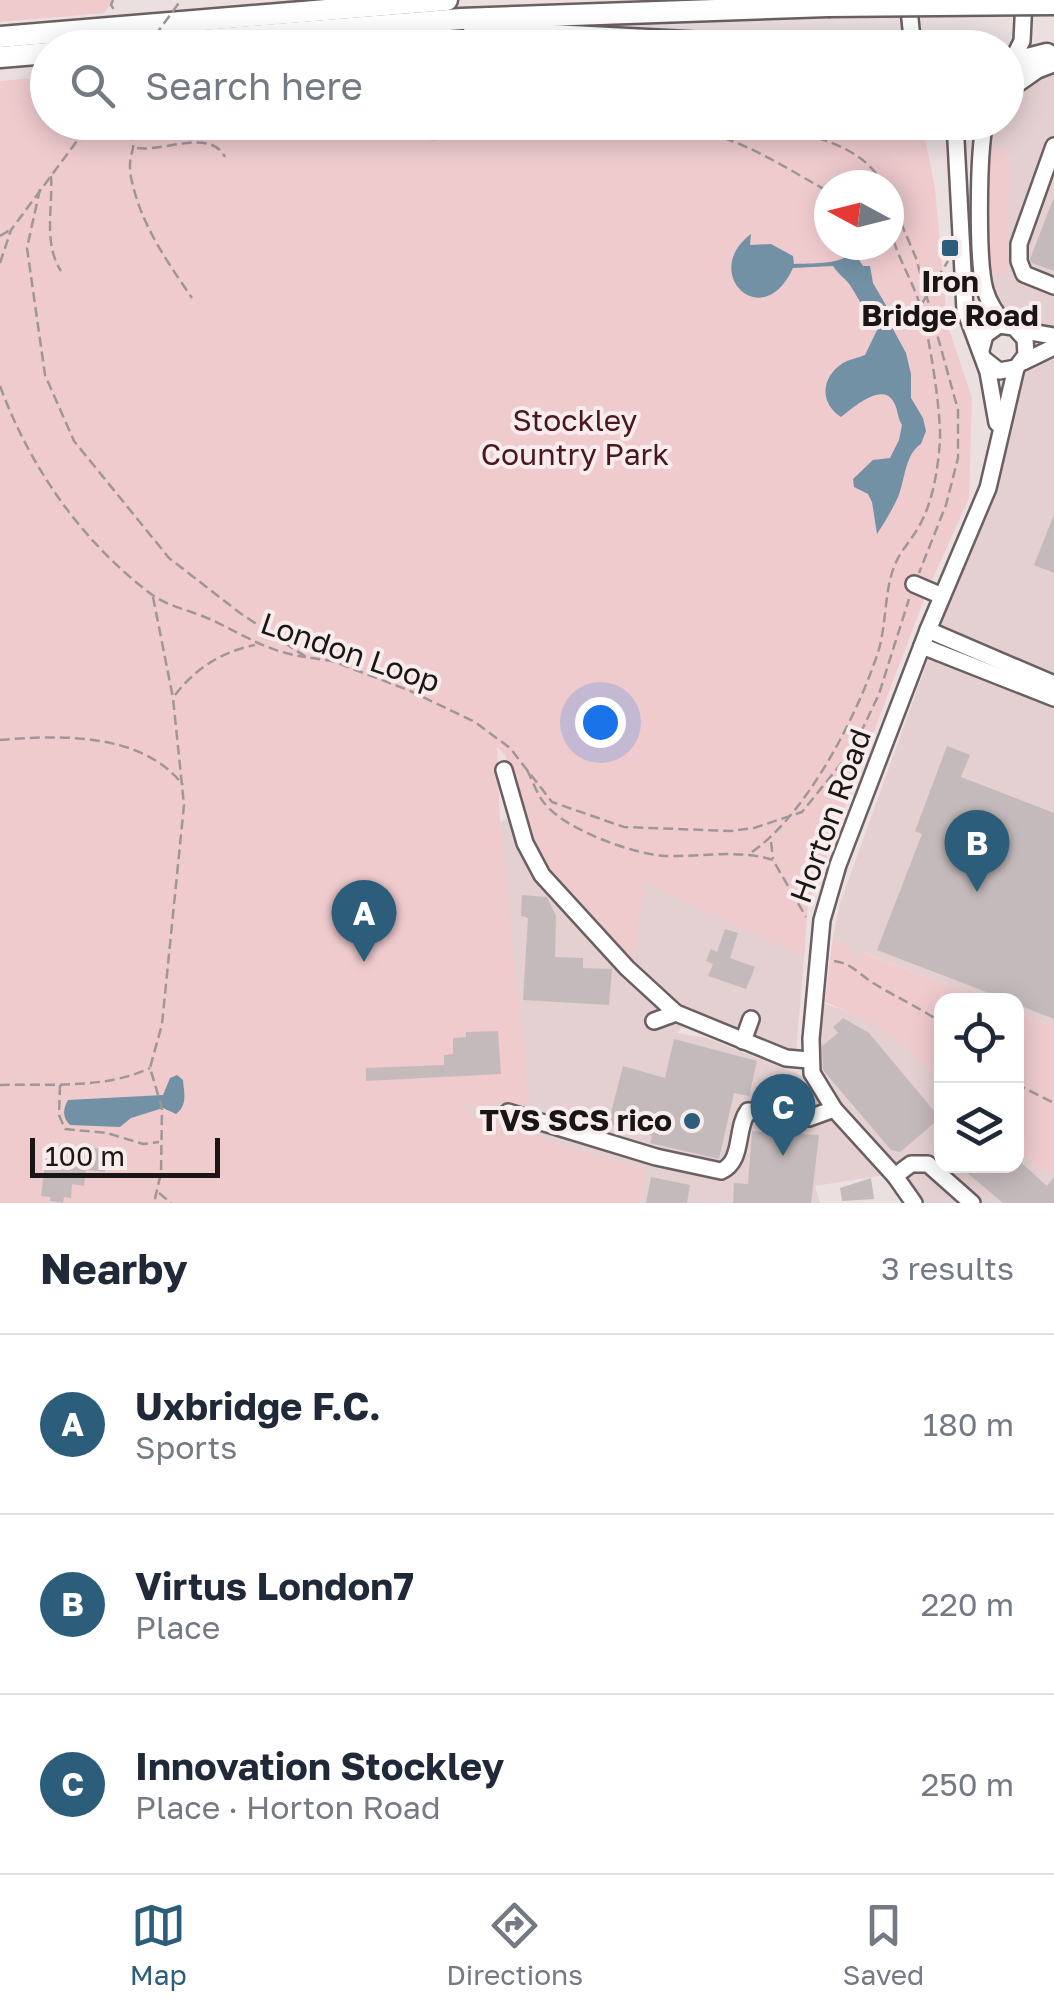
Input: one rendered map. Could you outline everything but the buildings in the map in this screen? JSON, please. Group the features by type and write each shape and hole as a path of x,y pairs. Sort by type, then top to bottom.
{"main road":[{"path":"85,30 447,0"},
{"path":"332,30 461,19 828,6 1054,4"},
{"path":"383,26 459,30"},
{"path":"0,37 30,35"},
{"path":"1024,62 1054,53"},
{"path":"0,57 30,54"},
{"path":"1024,76 1054,61"}],"street":[{"path":"908,0 911,30"},
{"path":"1023,30 1024,0"},
{"name":"Horton Road","path":"955,140 965,310 983,355 999,430"},
{"path":"983,140 983,275 987,296 1027,346 1019,365"},
{"path":"1054,146 1018,253 1024,274 1054,286"},
{"path":"1054,336 1012,328 987,332 983,355 998,370 1019,365 1054,347"},
{"name":"Horton Road","path":"914,1203 895,1176 834,1109 817,1083 810,1060 822,915 942,596 988,488 999,430 1019,365"},
{"path":"914,584 942,596"},
{"path":"926,638 1054,684"},
{"path":"926,638 1054,698"},
{"path":"504,770 525,843 542,875 626,968 680,1015 786,1058 810,1060"},
{"path":"654,1021 680,1015 692,1002"},
{"path":"743,1041 751,1019"},
{"path":"508,1112 656,1157 722,1170 734,1160 747,1112 809,1118 834,1109"},
{"path":"895,1176 911,1164 928,1164 972,1203"}],"path":[{"path":"113,0 115,14"},
{"path":"159,30 181,0"},
{"path":"0,263 11,230 77,140"},
{"path":"133,140 136,147 130,172 136,197 153,240 192,298"},
{"path":"736,140 814,184"},
{"path":"822,140 868,163 873,170"},
{"path":"136,147 153,149 208,142 223,151 225,157"},
{"path":"50,174 50,240 52,257 60,272"},
{"path":"40,189 27,248 38,346 61,414 74,441 92,464 169,558 240,613 306,657 332,661 458,714"},
{"path":"0,236 11,230"},
{"path":"475,722 510,748 552,802 624,828 754,828 791,818 819,794 853,749 879,694 914,584 946,505 958,458 958,410 916,258 904,230"},
{"path":"920,306 960,242"},
{"path":"750,853 791,818 864,690 884,630 891,577 897,560 925,516 930,498 940,437 920,306 901,260"},
{"name":"London Loop","path":"0,386 48,482 91,542 153,596 213,620 256,644 332,661 475,722 510,748 545,804 562,819 626,849 662,856 750,853"},
{"path":"153,596 173,698 184,787 162,1024 150,1068 162,1108 158,1192 154,1203"},
{"path":"173,698 190,676 227,651 256,644"},
{"path":"0,740 97,740 139,752 171,770 184,787"},
{"path":"772,838 773,860 796,904 806,917 812,918"},
{"path":"750,853 773,860"},
{"path":"818,960 840,961 854,968 934,1018"},
{"path":"0,1084 60,1084 132,1077 150,1068"},
{"path":"60,1084 59,1115 64,1129 106,1133 148,1145 162,1140"},
{"path":"1024,1088 1054,1103"},
{"path":"158,1192 171,1203"}],"shaded area":[{"path":"1054,66 1054,1027 1024,1015 1024,993 968,993 863,952 859,959 851,956 853,949 833,937 840,903 961,569 1031,350 1007,322 985,277 989,140 1024,140 1024,83"},
{"path":"512,818 524,847 572,920 629,980 645,880 804,958 796,1051 791,1055 692,1014 677,1033 707,1038 802,1076 828,1118 891,1174 815,1186 820,1203 640,1203 644,1169 568,1149 447,1106 528,1104 500,822"},
{"path":"816,1001 856,1014 905,1044 934,1074 934,1173 1024,1173 1024,1156 1042,1170 1054,1173 1054,1203 916,1203 819,1080"}],"green space":[{"path":"0,0 113,0 104,13 0,22"},
{"name":"Stockley Country Park","path":"30,78 30,140 925,140 935,188 947,323 972,398 969,498 926,594 808,905 804,958 645,881 632,967 543,874 528,841 505,755 497,747 500,822 529,1104 461,1106 469,1114 568,1148 645,1169 640,1203 0,1203 0,81"},
{"path":"992,148 1009,151 1008,271 998,275 990,271"},
{"path":"833,937 853,949 851,956 859,959 862,952 968,993 934,993 934,1074 888,1034 825,1002"},
{"path":"1024,1015 1054,1027 1054,1173 1042,1170 1024,1156"}],"water":[{"path":"751,234 750,245 771,244 793,256 794,264 859,260 863,266 870,266 873,283 906,353 911,398 926,431 909,461 896,502 877,534 872,502 868,494 854,487 853,479 873,460 890,458 902,425 896,407 888,396 881,394 859,403 841,417 829,405 826,390 836,369 865,355 879,326 833,266 793,268 780,287 766,296 753,297 741,291 731,265 737,249"},
{"path":"177,1075 183,1080 184,1098 176,1114 163,1108 131,1118 120,1127 70,1125 66,1119 68,1100 163,1095 170,1078"}],"place":[{"name":"Iron Bridge Road","path":"950,248"},
{"name":"Virtus London7","path":"977,892"},
{"name":"Uxbridge F.C.","path":"364,962"},
{"name":"TVS SCS rico","path":"692,1121"},
{"name":"Innovation Stockley","path":"783,1156"}]}
